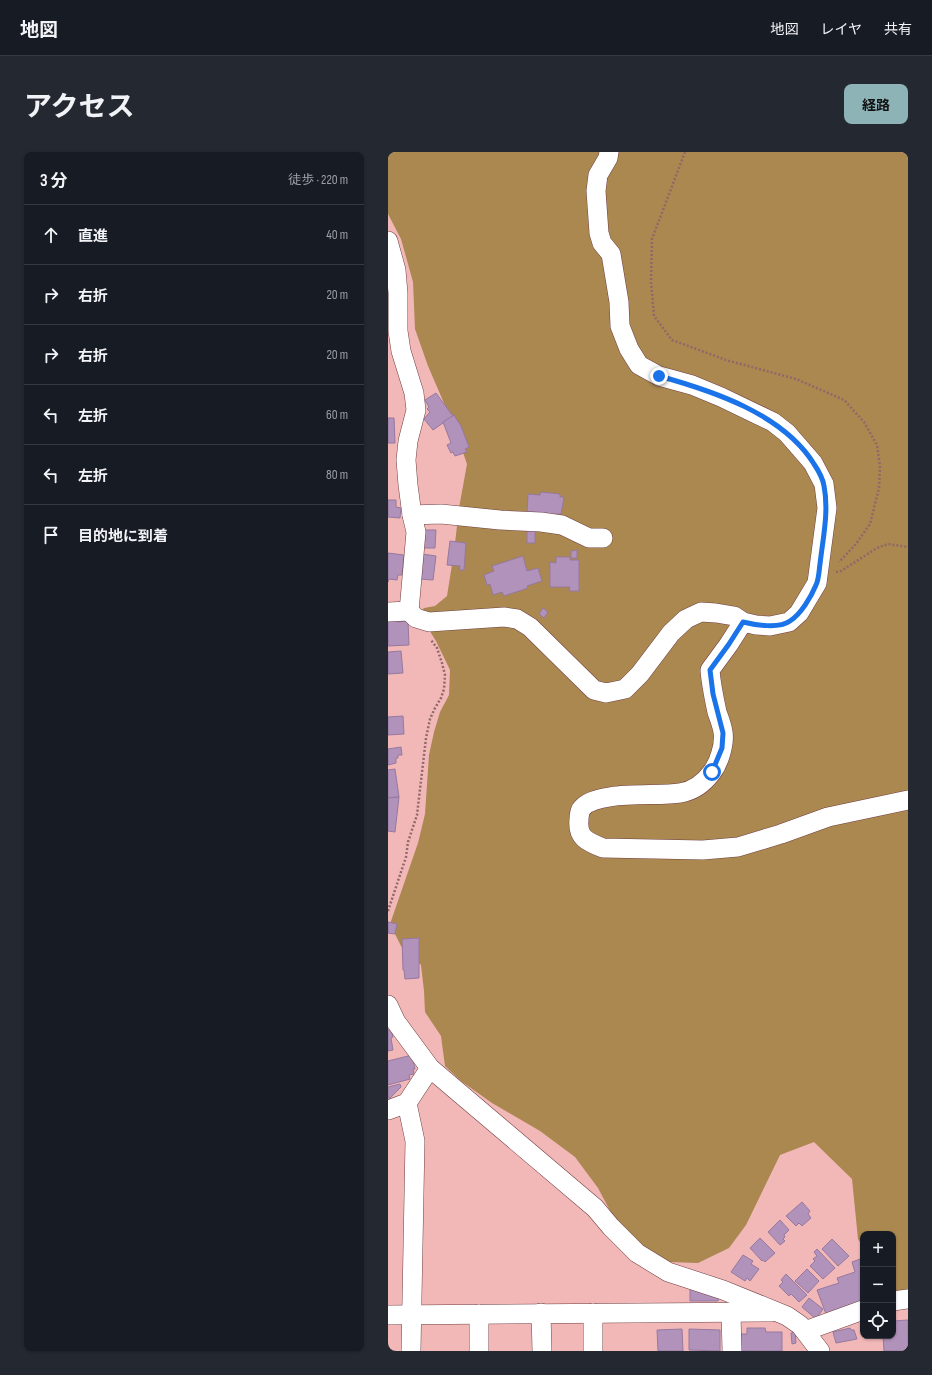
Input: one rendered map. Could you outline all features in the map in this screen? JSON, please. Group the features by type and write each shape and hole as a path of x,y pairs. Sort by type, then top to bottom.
{"street":[{"path":"388,612 409,611 416,618 429,622 504,617 517,619 530,627 594,690 606,694 625,689 640,674 672,633 686,619 701,612 734,616 743,622 770,626 789,622 799,613 817,583 827,508 824,484 814,463 787,432 773,422 722,397 692,385 659,376 639,365 628,349 620,326 619,302 611,254 602,243 599,232 596,191 598,175 608,158 609,152"},
{"path":"388,241 396,270 398,293 398,331 401,351 416,404 416,410 408,441 406,460 412,515 416,532 409,611"},
{"path":"412,515 441,514 541,522 562,525 589,538 603,538"},
{"path":"743,622 710,670 713,694 723,733 722,748 712,772 697,788 679,793 611,796 592,801 582,808 579,817 578,828 583,838 589,843 603,848 702,850 738,846 782,834 828,817 908,800"},
{"path":"388,1005 396,1022 430,1068 596,1208 611,1227 637,1253 668,1272 723,1290 787,1316 800,1325 820,1351"},
{"path":"388,1110 407,1103 430,1068"},
{"path":"407,1103 415,1141 411,1351"},
{"path":"896,1301 908,1299"},
{"path":"805,1331 860,1311"},
{"path":"388,1315 779,1312"},
{"path":"541,1313 542,1351"},
{"path":"593,1313 593,1351"},
{"path":"731,1313 732,1351"},
{"path":"479,1314 479,1351"}],"path":[{"path":"685,152 652,239 651,282 654,316 672,340 726,360 796,379 844,400 864,422 878,446 880,488 870,524 856,544 839,562 832,574 841,571 877,548 888,544 908,547"},
{"path":"388,911 406,857 408,842 417,815 426,738 430,719 444,689 445,675 442,663 437,648 430,638"}],"shaded area":[{"path":"388,152 908,152 908,1305 896,1299 896,1231 860,1231 860,1242 858,1239 852,1179 814,1142 780,1155 746,1225 729,1248 698,1263 668,1262 631,1238 615,1220 598,1188 575,1157 540,1131 492,1103 461,1081 445,1066 441,1036 425,1012 421,965 401,946 390,924 418,843 425,814 429,755 440,712 449,695 450,670 436,641 419,614 424,608 435,606 447,596 459,508 467,464 453,424 428,366 415,329 413,282 401,239 388,214"}],"building":[{"path":"436,393 453,416 433,430 424,419 430,412 427,409 429,407 425,400"},
{"path":"454,415 461,426 469,447 465,449 467,452 455,456 453,452 451,453 447,445 451,443 443,422"},
{"path":"388,418 394,418 395,443 388,443"},
{"path":"541,492 560,494 560,497 564,497 561,514 555,514 555,517 527,513 528,494 540,495"},
{"path":"388,500 396,500 396,507 401,508 400,518 388,517"},
{"path":"527,529 535,529 535,543 527,543"},
{"path":"423,530 436,530 435,548 422,548"},
{"path":"450,541 466,543 464,570 459,570 460,566 447,565"},
{"path":"577,550 577,558 571,558 571,551"},
{"path":"388,553 404,555 402,575 398,575 397,580 389,579 388,582"},
{"path":"422,554 436,556 433,580 419,579"},
{"path":"523,556 527,571 538,568 542,581 527,586 528,588 504,596 502,592 493,595 490,584 487,585 484,575 494,571 492,566"},
{"path":"556,557 570,557 570,560 579,560 579,591 569,591 570,587 550,587 550,562 556,563"},
{"path":"543,608 548,612 544,618 539,614"},
{"path":"388,619 397,619 397,622 408,621 409,645 388,646"},
{"path":"401,651 403,673 388,674 388,652"},
{"path":"403,716 404,734 388,735 388,717"},
{"path":"401,747 402,755 398,755 398,758 396,758 396,763 388,765 388,749"},
{"path":"395,769 399,797 388,798 388,770"},
{"path":"399,797 395,832 388,831 388,798"},
{"path":"388,922 397,924 395,934 388,933"},
{"path":"419,938 419,978 405,979 403,970 402,939"},
{"path":"388,1030 391,1030 393,1037 391,1038 393,1050 388,1051"},
{"path":"412,1055 415,1069 413,1069 414,1074 409,1075 410,1079 388,1085 388,1061"},
{"path":"400,1084 401,1087 390,1098 388,1098 388,1087"},
{"path":"802,1202 810,1211 808,1214 811,1218 802,1226 799,1223 796,1226 786,1216"},
{"path":"780,1220 789,1230 784,1235 785,1237 783,1239 785,1241 780,1245 768,1232"},
{"path":"760,1238 775,1253 765,1262 763,1260 762,1261 750,1248"},
{"path":"832,1239 849,1256 838,1266 822,1249"},
{"path":"817,1249 835,1268 823,1279 810,1266 815,1261 813,1259 817,1256 814,1252"},
{"path":"743,1255 753,1261 751,1264 759,1269 750,1281 747,1278 745,1281 731,1272"},
{"path":"860,1259 860,1308 826,1314 817,1290 839,1283 837,1278 855,1272 852,1262"},
{"path":"807,1269 819,1281 808,1293 795,1281"},
{"path":"786,1274 807,1295 799,1302 791,1294 789,1296 779,1286 783,1282 781,1280"},
{"path":"690,1288 719,1296 718,1301 690,1301"},
{"path":"809,1298 823,1309 816,1319 802,1307"},
{"path":"908,1320 908,1351 884,1351 883,1339 896,1339 896,1321"},
{"path":"747,1328 765,1328 766,1332 782,1332 782,1351 741,1351 741,1334 747,1334"},
{"path":"850,1328 851,1330 854,1330 857,1339 836,1343 833,1332"},
{"path":"682,1329 683,1351 658,1351 657,1330"},
{"path":"689,1329 720,1330 720,1351 689,1350"},
{"path":"795,1332 796,1343 792,1344 791,1333"}],"route":[{"path":"659,376 692,385 722,397 773,422 787,432 814,463 824,484 827,508 817,583 808,599 799,613 789,622 770,626 743,622 710,670 713,694 723,733 722,748 712,772"}]}
